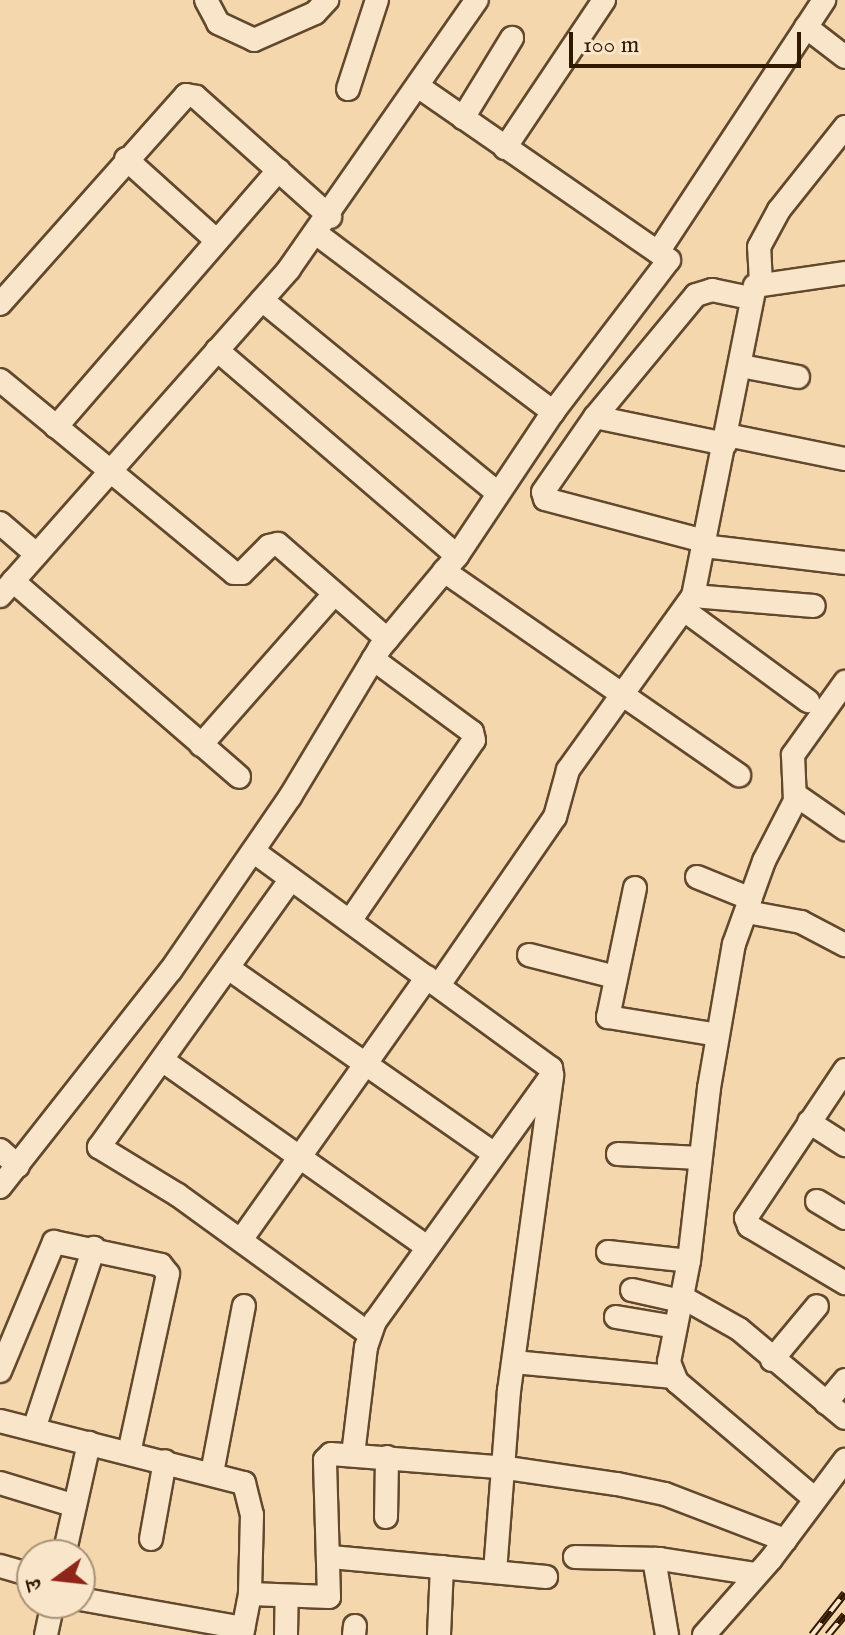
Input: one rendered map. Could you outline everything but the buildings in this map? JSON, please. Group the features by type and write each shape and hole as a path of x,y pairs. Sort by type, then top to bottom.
{"street":[{"path":"206,0 227,30 254,40 315,13 327,0"},
{"path":"348,89 377,0"},
{"path":"239,777 6,588 324,226 477,0"},
{"path":"505,148 604,0"},
{"path":"658,252 824,0"},
{"path":"806,27 845,57"},
{"path":"463,118 512,38"},
{"path":"0,1187 171,970 253,851 387,639 450,564 553,412 669,260 419,87"},
{"path":"0,304 181,98 191,95 279,170 324,226 553,412"},
{"path":"241,1240 365,1065 433,981 555,817 568,770 688,603 704,544 756,291 759,247 779,210 845,127"},
{"path":"126,159 217,241"},
{"path":"56,427 279,170"},
{"path":"845,273 756,291 701,292 595,417 543,492 545,499 704,544 845,563"},
{"path":"262,300 498,493"},
{"path":"217,350 450,564 624,696 739,775"},
{"path":"741,366 798,377"},
{"path":"1,383 234,573 242,573 269,546 278,544 387,639"},
{"path":"595,417 845,459"},
{"path":"0,523 36,554"},
{"path":"201,745 334,594"},
{"path":"688,603 814,606"},
{"path":"688,603 808,701"},
{"path":"350,921 474,740 472,732 373,659"},
{"path":"815,1499 673,1377 669,1362 689,1261 700,1158 731,956 796,795 793,755 845,682"},
{"path":"796,795 845,829"},
{"path":"253,851 547,1062 552,1075 514,1362 507,1468 495,1572"},
{"path":"697,877 749,906 801,922 845,945"},
{"path":"291,879 99,1147 241,1240 369,1334"},
{"path":"635,888 607,1012 612,1019 718,1035"},
{"path":"529,955 615,977"},
{"path":"228,968 493,1153"},
{"path":"162,1060 427,1247"},
{"path":"845,1070 836,1103 809,1122 746,1223 845,1283"},
{"path":"353,1455 369,1334 493,1153 552,1075"},
{"path":"809,1122 845,1145"},
{"path":"0,1150 18,1166"},
{"path":"618,1154 700,1158"},
{"path":"817,1201 845,1218"},
{"path":"0,1371 54,1242 94,1248 161,1265 168,1274 129,1453"},
{"path":"34,1429 94,1248"},
{"path":"608,1252 689,1261"},
{"path":"632,1290 681,1299 739,1329 772,1360 845,1418"},
{"path":"212,1473 244,1306"},
{"path":"772,1360 817,1306"},
{"path":"616,1317 675,1327"},
{"path":"514,1362 673,1377"},
{"path":"826,1403 845,1380"},
{"path":"0,1421 239,1479 247,1489 252,1515 250,1594 242,1631 96,1602"},
{"path":"68,1539 89,1443"},
{"path":"250,1594 329,1597 331,1557 325,1460 331,1454 507,1468 665,1494 785,1540"},
{"path":"386,1517 387,1457"},
{"path":"704,1635 785,1540 845,1460"},
{"path":"151,1539 165,1461"},
{"path":"0,1483 75,1506"},
{"path":"331,1557 546,1577"},
{"path":"575,1557 654,1559 756,1574"},
{"path":"654,1559 667,1635"},
{"path":"439,1635 442,1567"},
{"path":"286,1635 287,1596"}],"railway":[{"path":"812,1635 845,1593"},
{"path":"828,1635 845,1615"}]}
